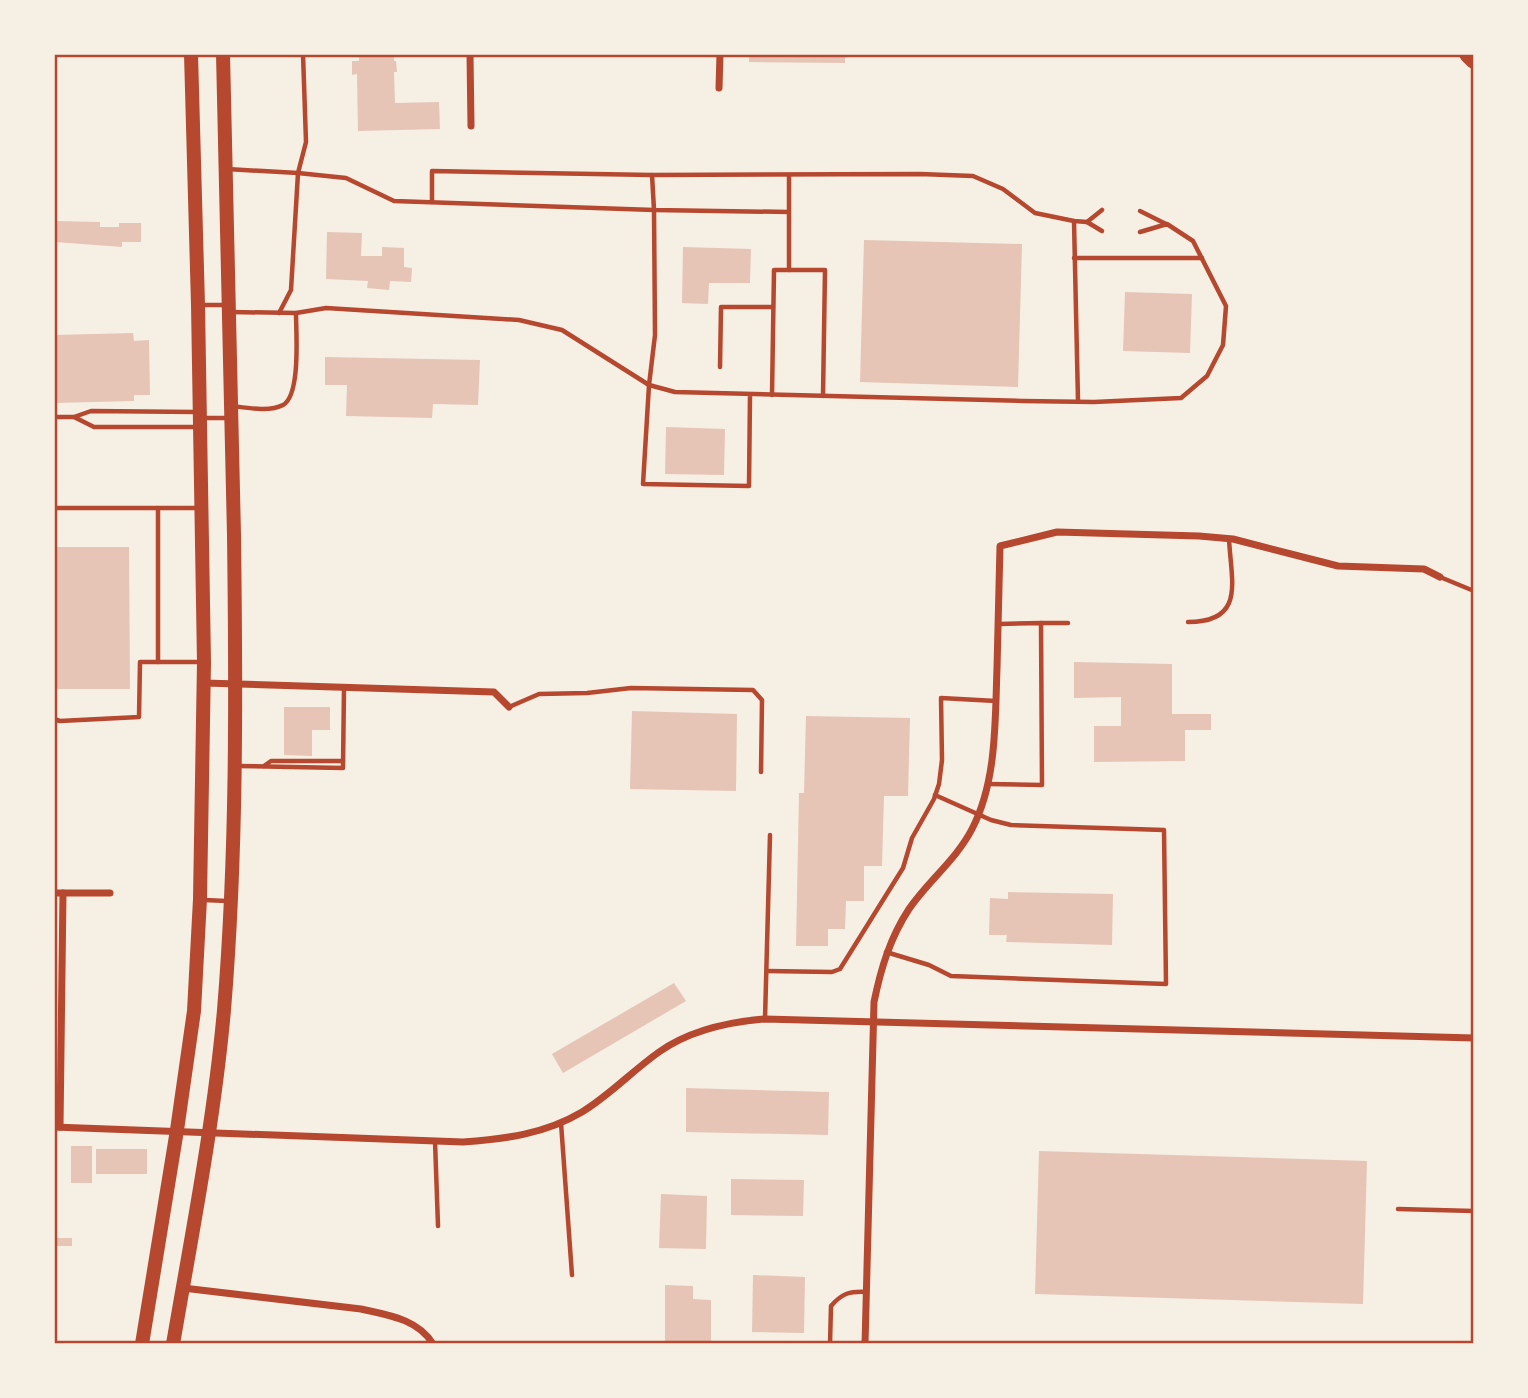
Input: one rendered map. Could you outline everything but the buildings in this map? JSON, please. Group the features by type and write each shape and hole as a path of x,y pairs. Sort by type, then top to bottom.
{"highway":[{"path":"1468,54 1474,60"}],"main road":[{"path":"142,1344 194,1012 200,899 204,662 191,54"},
{"path":"173,1344 209,1132 224,1013 232,901 236,684 223,54"}],"street":[{"path":"470,54 471,126"},
{"path":"719,88 720,54"},
{"path":"865,1344 873,1020 877,988 886,952 910,907 962,845 978,814 987,784 995,729 1000,546 1057,532 1228,538 1338,566 1424,569 1440,577"},
{"path":"204,683 494,692 509,707"},
{"path":"110,893 59,893 57,1127 463,1142 509,1138 561,1122 596,1103 673,1043 727,1024 765,1019 1474,1038"},
{"path":"182,1288 361,1309 405,1321 426,1333 433,1344"}],"lane":[{"path":"279,313 291,290 298,173 306,142 303,54"},
{"path":"226,169 346,178 394,201 789,212"},
{"path":"432,203 432,171 973,176 1003,189 1035,213 1087,222 1102,231"},
{"path":"652,175 655,335 643,485 748,486 750,394"},
{"path":"789,176 789,270"},
{"path":"1087,222 1102,211"},
{"path":"198,305 279,313 326,308 519,320 562,330 649,385 675,393 1078,401 1181,398 1207,376 1223,345 1226,306 1193,241 1140,211"},
{"path":"1074,221 1078,401"},
{"path":"1140,232 1167,224"},
{"path":"1074,258 1202,258"},
{"path":"772,395 774,270 825,270 823,396"},
{"path":"720,367 721,307 773,307"},
{"path":"54,417 74,418 94,427 200,419 280,406 287,402 295,380 296,313"},
{"path":"74,418 91,411 200,419"},
{"path":"54,508 202,508"},
{"path":"158,508 158,662"},
{"path":"1188,622 1215,619 1232,597 1228,538"},
{"path":"1440,577 1474,591"},
{"path":"998,624 1068,623"},
{"path":"987,784 1042,785 1041,624"},
{"path":"54,719 60,721 139,717 140,662 204,662"},
{"path":"233,766 343,768 344,687"},
{"path":"509,707 539,694 587,693 631,688 753,690 762,699 761,772"},
{"path":"766,971 832,972 840,969 848,960 860,935 903,868 912,838 935,795 942,760 942,698 996,701"},
{"path":"886,952 929,965 951,976 1166,984 1164,830 1011,825 935,795"},
{"path":"765,1019 769,835"},
{"path":"200,899 232,901"},
{"path":"561,1122 572,1275"},
{"path":"435,1141 438,1226"},
{"path":"1398,1209 1474,1212"},
{"path":"830,1344 831,1306 839,1297 850,1292 867,1292"}]}
